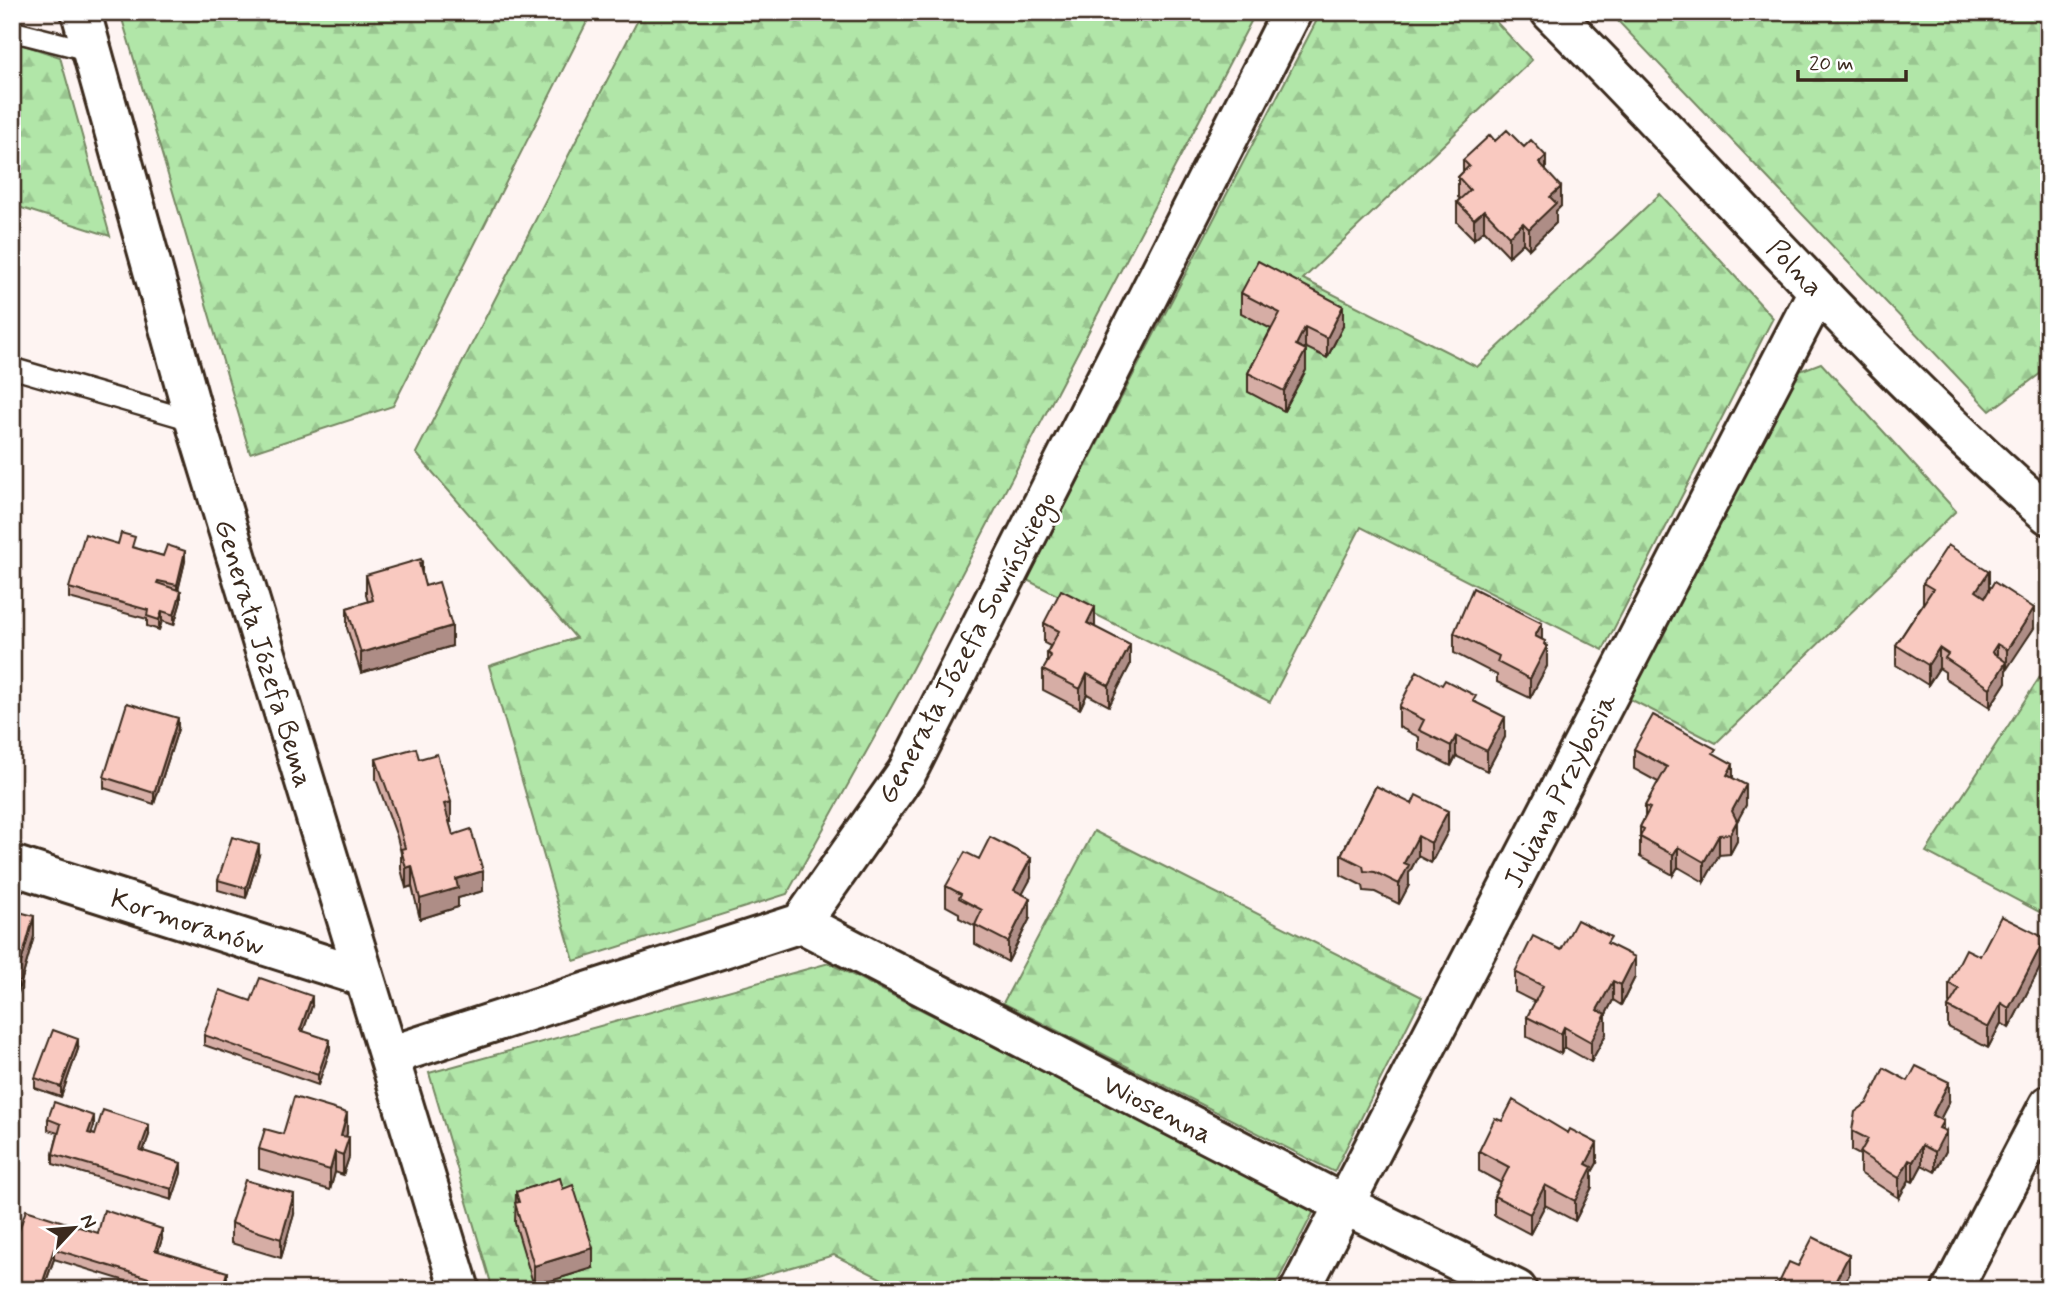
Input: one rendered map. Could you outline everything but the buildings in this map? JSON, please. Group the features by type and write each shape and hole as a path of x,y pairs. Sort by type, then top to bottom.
{"street":[{"name":"Generała Józefa Bema","path":"80,12 195,421 460,1290"},
{"name":"Generała Józefa Sowińskiego","path":"801,923 906,772 1292,12"},
{"name":"Polna","path":"1551,12 1818,291 2012,483 2049,515"},
{"name":"Juliana Przybosia","path":"1300,1290 1818,291"},
{"name":"Kormoranów","path":"12,865 363,977"},
{"path":"389,1056 801,923"},
{"name":"Wiosenna","path":"801,923 1343,1205 1517,1290"},
{"path":"1952,1290 2049,1105"}],"lane":[{"path":"12,31 91,51"},
{"path":"12,368 195,421"}],"green space":[{"path":"120,12 592,12 393,406 250,453"},
{"path":"642,12 1256,12 903,686 787,894 574,961 489,666 576,638 416,453"},
{"path":"1321,12 1487,12 1532,60 1303,279 1477,367 1660,194 1773,318 1603,650 1361,527 1270,702 1027,580"},
{"path":"1626,12 2049,12 2049,367 1990,411 1616,19"},
{"path":"12,41 60,57 110,236 12,205"},
{"path":"1821,363 1956,511 1716,743 1628,698 1797,372"},
{"path":"2049,663 2049,917 1926,852"},
{"path":"1094,831 1422,997 1334,1172 1003,1003"},
{"path":"829,963 1315,1209 1273,1290 904,1290 834,1255 711,1290 493,1290 429,1073"}]}
